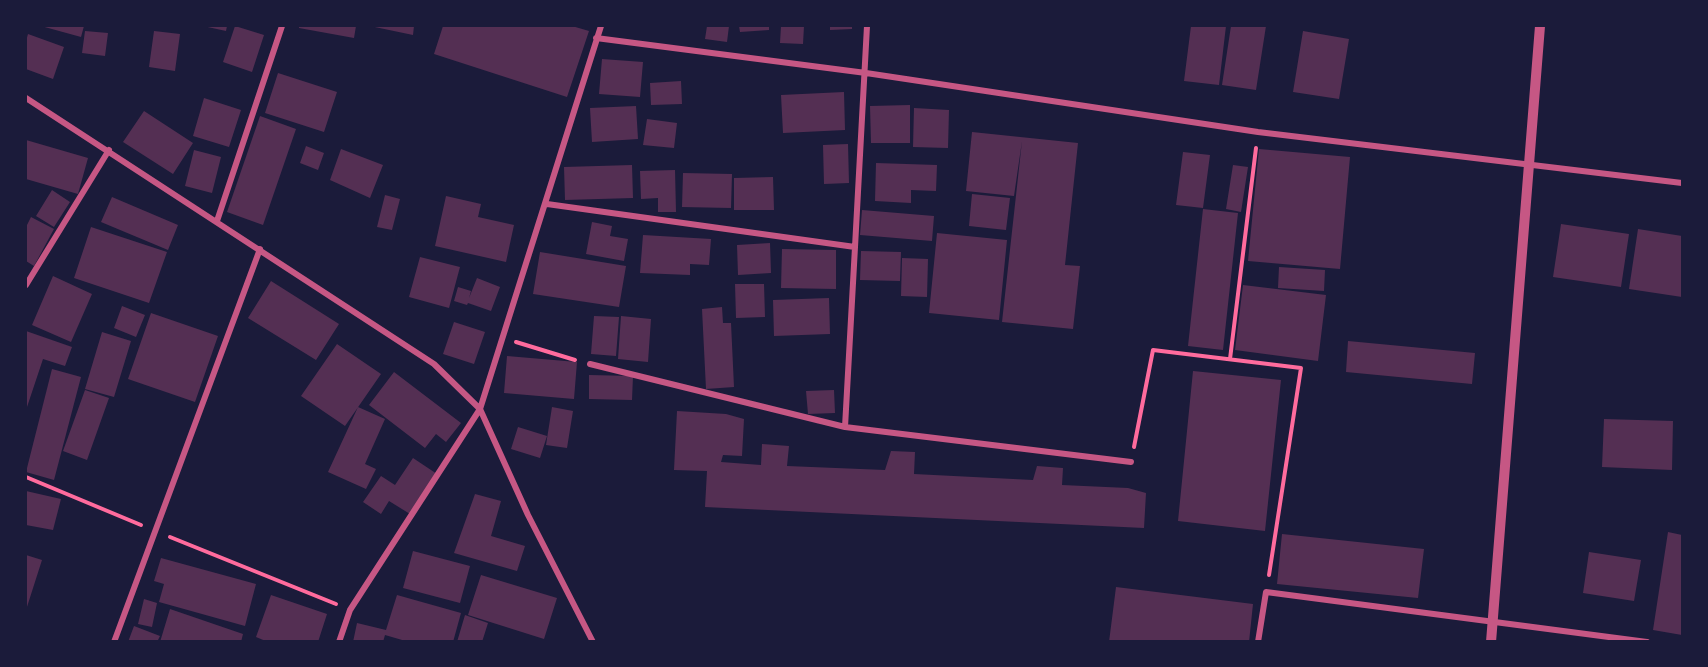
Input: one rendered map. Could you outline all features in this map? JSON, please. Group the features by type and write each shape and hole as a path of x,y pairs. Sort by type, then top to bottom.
{"street":[{"path":"217,220 282,26"},
{"path":"339,642 350,610 480,409 501,338 547,204 601,26"},
{"path":"845,427 867,26"},
{"path":"1491,642 1540,26"},
{"path":"596,38 866,73 1258,132 1683,183"},
{"path":"26,98 217,220 434,364 480,409 528,515 593,642"},
{"path":"26,285 109,150"},
{"path":"547,204 855,247"},
{"path":"114,642 260,249"},
{"path":"590,364 845,427 1131,462"},
{"path":"1258,642 1266,592 1647,642"}],"path":[{"path":"1230,359 1258,132"},
{"path":"501,338 590,364"},
{"path":"1131,462 1153,350 1301,368 1266,592"},
{"path":"26,477 350,610"}],"building":[{"path":"41,26 84,26 81,37"},
{"path":"203,26 227,26 226,31"},
{"path":"235,26 264,35 252,72 223,62"},
{"path":"299,26 356,26 354,38 299,28"},
{"path":"370,26 414,26 413,35"},
{"path":"443,26 572,26 589,31 567,97 434,54"},
{"path":"707,26 729,26 727,42 705,39"},
{"path":"739,26 769,26 769,30 740,32"},
{"path":"781,26 804,26 803,44 780,43"},
{"path":"830,26 852,26 852,29 830,30"},
{"path":"1191,26 1226,26 1219,85 1184,81"},
{"path":"1231,26 1266,26 1256,90 1222,85"},
{"path":"85,31 108,33 105,56 82,53"},
{"path":"154,31 180,34 175,71 149,67"},
{"path":"1303,31 1349,39 1339,99 1293,92"},
{"path":"28,34 64,47 53,79 26,69"},
{"path":"602,59 643,62 640,97 599,94"},
{"path":"278,73 337,92 324,132 265,113"},
{"path":"681,81 682,104 651,105 650,83"},
{"path":"844,92 845,130 783,133 781,95"},
{"path":"204,98 241,110 229,147 193,136"},
{"path":"910,105 910,143 871,143 870,106"},
{"path":"636,106 638,139 592,142 590,108"},
{"path":"914,108 949,110 948,148 913,147"},
{"path":"144,111 193,143 173,174 123,142"},
{"path":"260,116 296,129 263,225 227,212"},
{"path":"647,119 677,123 674,148 643,145"},
{"path":"972,132 1078,143 1065,265 1080,266 1073,329 1002,322 1022,141 1014,196 966,191"},
{"path":"26,140 88,158 78,194 26,179"},
{"path":"848,144 849,183 824,184 823,145"},
{"path":"306,146 324,153 318,170 300,163"},
{"path":"341,149 383,165 370,198 330,180"},
{"path":"1259,149 1350,157 1340,269 1248,261"},
{"path":"194,150 221,157 212,193 185,186"},
{"path":"1183,152 1210,155 1203,208 1176,205"},
{"path":"876,163 937,165 936,191 911,190 911,203 875,201"},
{"path":"632,165 633,198 565,200 564,167"},
{"path":"1233,165 1248,167 1241,212 1226,209"},
{"path":"675,170 676,212 658,212 658,198 641,199 640,171"},
{"path":"683,173 732,174 731,208 682,207"},
{"path":"773,177 774,210 734,210 734,178"},
{"path":"52,190 70,202 54,227 36,216"},
{"path":"972,194 1010,198 1006,230 969,226"},
{"path":"385,195 400,199 392,230 377,227"},
{"path":"446,196 481,204 478,217 514,225 506,262 435,246"},
{"path":"112,197 178,225 168,250 101,222"},
{"path":"1203,209 1238,213 1223,350 1188,346"},
{"path":"862,210 934,216 932,241 860,235"},
{"path":"31,217 54,229 34,266 26,261 26,227"},
{"path":"592,222 612,226 610,236 628,239 624,261 586,254"},
{"path":"1561,224 1629,234 1621,287 1553,277"},
{"path":"91,227 167,252 149,303 74,278"},
{"path":"1638,229 1682,236 1682,297 1629,289"},
{"path":"937,233 1007,240 999,320 929,313"},
{"path":"643,235 711,239 709,265 690,264 690,275 640,273"},
{"path":"770,243 771,273 738,275 737,245"},
{"path":"782,249 836,250 836,289 781,288"},
{"path":"861,251 901,252 900,281 860,280"},
{"path":"540,252 626,266 619,307 533,294"},
{"path":"420,257 460,267 449,308 409,297"},
{"path":"902,258 928,259 927,297 901,296"},
{"path":"1279,267 1325,270 1324,291 1278,288"},
{"path":"53,276 92,294 71,342 32,325"},
{"path":"477,278 500,287 491,311 454,301 458,287 471,291 469,298"},
{"path":"271,281 339,324 316,360 248,318"},
{"path":"735,284 764,284 765,317 736,318"},
{"path":"1243,285 1326,295 1318,361 1235,350"},
{"path":"829,298 830,334 774,336 773,300"},
{"path":"122,306 145,315 136,337 114,328"},
{"path":"722,307 723,323 731,323 734,387 706,389 702,309"},
{"path":"151,313 218,336 195,402 128,379"},
{"path":"594,316 619,317 616,356 591,354"},
{"path":"621,316 651,319 648,362 618,359"},
{"path":"454,322 485,332 474,364 443,354"},
{"path":"26,331 72,347 65,366 43,359 26,410"},
{"path":"102,332 131,341 114,397 85,389"},
{"path":"1348,341 1475,353 1472,384 1346,372"},
{"path":"337,344 381,374 345,426 301,396"},
{"path":"507,356 577,362 574,399 504,393"},
{"path":"52,369 81,377 54,480 26,472"},
{"path":"1193,371 1281,380 1265,531 1178,521"},
{"path":"394,372 461,423 446,442 436,434 425,448 369,405"},
{"path":"589,375 633,376 632,400 589,399"},
{"path":"85,390 109,398 87,460 63,451"},
{"path":"834,390 835,413 808,414 806,391"},
{"path":"358,407 385,419 365,464 376,469 366,489 328,472"},
{"path":"552,407 573,411 567,448 546,445"},
{"path":"677,411 726,414 744,419 742,456 723,455 721,462 761,465 762,444 789,446 787,466 885,470 891,451 915,452 914,474 1033,480 1037,466 1063,468 1062,485 1128,488 1146,493 1144,528 705,507 707,471 674,470"},
{"path":"1604,419 1673,421 1672,470 1602,467"},
{"path":"518,427 547,436 540,458 511,449"},
{"path":"413,458 437,474 410,514 389,501 381,514 363,502 381,476 395,485"},
{"path":"26,491 61,499 53,530 26,525"},
{"path":"475,494 501,501 491,536 525,546 517,571 454,553"},
{"path":"1668,532 1682,535 1682,635 1653,630"},
{"path":"1282,534 1424,549 1418,598 1277,584"},
{"path":"413,551 470,566 460,603 403,588"},
{"path":"1589,552 1641,560 1634,601 1583,593"},
{"path":"26,555 42,560 26,610"},
{"path":"161,558 256,584 245,626 159,602 164,584 154,581"},
{"path":"481,575 557,598 544,639 468,615"},
{"path":"1116,587 1253,604 1249,642 1109,642"},
{"path":"271,595 327,614 318,642 268,642 256,637"},
{"path":"397,595 461,613 453,642 409,642 385,635 383,642 353,642 357,623 386,630"},
{"path":"144,599 157,603 152,627 138,624"},
{"path":"170,609 243,634 241,642 160,642"},
{"path":"465,615 488,623 482,642 457,642"},
{"path":"134,626 160,636 157,642 128,642"}]}
